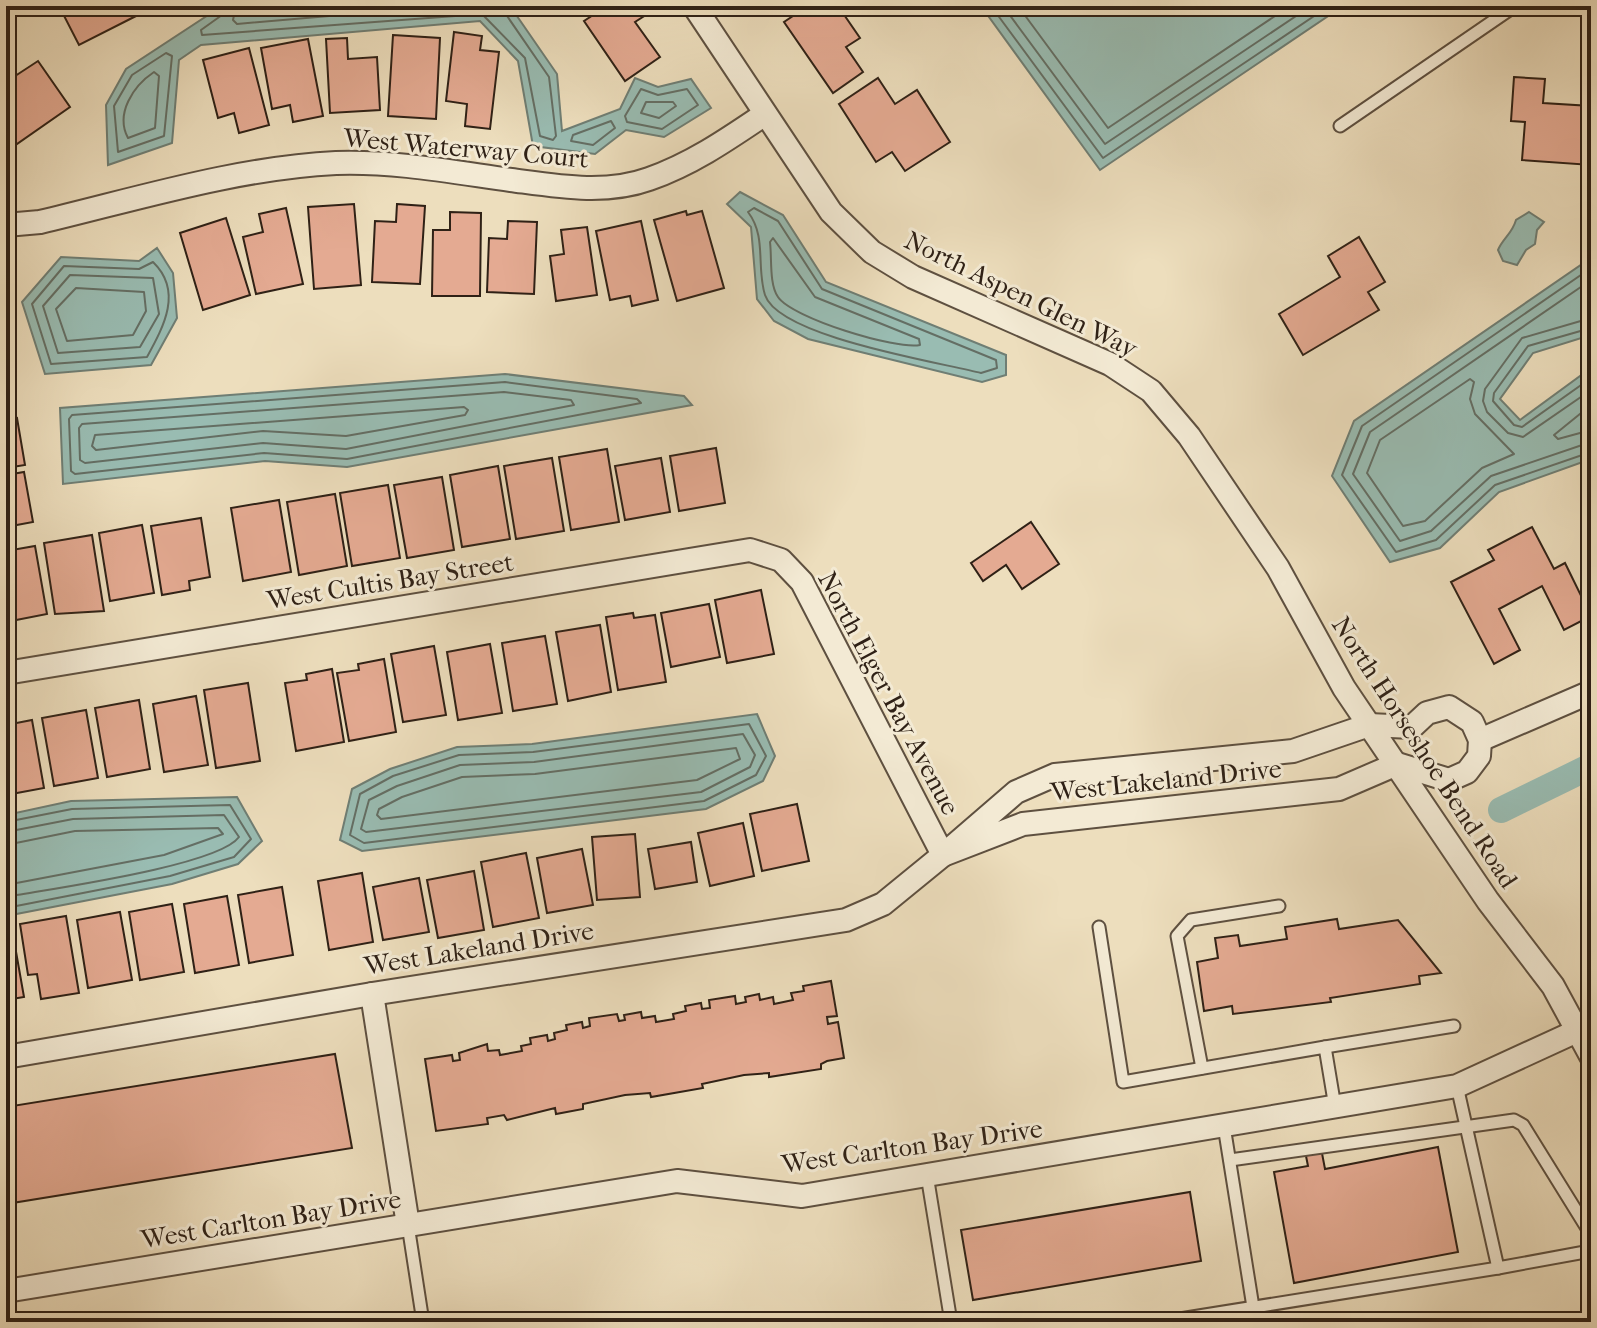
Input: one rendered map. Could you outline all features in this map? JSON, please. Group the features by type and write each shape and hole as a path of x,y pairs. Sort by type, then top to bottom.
{"street":[{"name":"North Aspen Glen Way","path":"694,6 831,212 872,252 913,277 1110,364 1151,391 1189,436"},
{"name":"West Waterway Court","path":"6,225 40,222 248,173 338,163 412,166 568,187 612,187 648,180 704,155 765,114"},
{"name":"North Horseshoe Bend Road","path":"1189,436 1278,568 1344,688 1488,901 1584,1026 1591,1056"},
{"name":"West Cultis Bay Street","path":"6,673 750,550 781,560"},
{"name":"North Elger Bay Avenue","path":"781,560 802,582 943,855"},
{"path":"1480,740 1591,692"},
{"path":"1369,725 1412,727 1427,713 1449,707 1472,722 1480,740 1479,756 1467,772 1449,780 1397,764"},
{"name":"West Lakeland Drive","path":"6,1057 372,994 846,920 883,904 1016,792 1055,775 1293,751 1369,725"},
{"name":"West Lakeland Drive","path":"943,855 1023,824 1339,789 1397,764"},
{"path":"372,994 408,1225"},
{"name":"West Carlton Bay Drive","path":"6,1291 677,1181 802,1196 1224,1126 1457,1086 1584,1026"}],"lane":[{"path":"1340,126 1515,6"},
{"path":"1202,1068 1177,936 1191,920 1279,906"},
{"path":"1099,927 1123,1082 1454,1026"},
{"path":"1325,1047 1335,1107"},
{"path":"1457,1086 1498,1268"},
{"path":"1161,1322 1498,1268 1585,1252 1591,1243 1590,1233 1523,1125 1514,1120 1230,1160"},
{"path":"1224,1126 1253,1307"},
{"path":"927,1175 951,1322"},
{"path":"408,1225 423,1322"}],"water":[{"path":"222,6 510,6 557,74 562,131 620,109 635,78 658,87 691,79 711,108 664,137 626,130 595,154 533,146 518,61 480,21 201,45 179,60 172,143 108,165 106,105 126,69"},
{"path":"981,6 1343,6 1100,170"},
{"path":"740,192 783,215 826,282 1006,355 1006,375 982,382 808,339 774,321 757,299 751,227 727,204"},
{"path":"1529,212 1544,222 1537,230 1535,244 1526,250 1517,265 1503,261 1498,250 1500,246 1516,220"},
{"path":"157,248 173,273 177,318 151,365 45,374 22,302 61,257 139,261"},
{"path":"1591,258 1591,335 1533,353 1500,399 1520,420 1591,368 1591,459 1499,492 1440,548 1390,562 1332,476 1354,421"},
{"path":"505,374 684,396 692,405 347,467 265,461 63,484 60,408"},
{"path":"757,714 775,756 763,781 706,809 362,851 340,840 352,789 390,769 457,747 532,744"},
{"path":"237,797 262,841 238,864 172,884 6,916 6,815 71,801"}],"building":[{"path":"59,6 148,6 136,12 138,15 79,45"},
{"path":"607,6 644,6 649,13 635,22 660,57 625,81 584,21"},
{"path":"808,6 838,6 860,38 846,47 863,72 833,93 784,22"},
{"path":"454,32 482,36 480,50 499,52 490,129 465,126 467,104 446,101"},
{"path":"393,35 440,38 436,119 388,116"},
{"path":"347,38 348,59 377,57 380,110 330,113 326,39"},
{"path":"308,39 323,116 293,122 290,105 272,109 261,48"},
{"path":"249,48 269,125 239,133 234,113 218,118 203,60"},
{"path":"38,61 70,107 14,146 6,135 6,82"},
{"path":"1514,77 1545,79 1543,103 1591,106 1591,165 1522,160 1525,122 1511,121"},
{"path":"878,78 895,104 917,90 950,142 905,171 892,152 876,162 839,104"},
{"path":"354,204 361,285 314,289 308,207"},
{"path":"397,204 425,206 420,284 372,282 375,221 396,222"},
{"path":"286,208 303,284 256,294 243,237 263,232 259,214"},
{"path":"686,211 687,215 702,211 724,288 677,301 654,220"},
{"path":"450,212 481,213 480,296 432,296 433,230 450,230"},
{"path":"226,218 250,295 203,310 180,233"},
{"path":"508,221 537,222 534,294 487,292 489,238 507,239"},
{"path":"641,221 658,300 632,306 630,296 610,300 596,231"},
{"path":"587,227 597,295 556,301 550,256 564,254 561,230"},
{"path":"1359,237 1385,282 1368,292 1379,310 1303,355 1279,314 1340,277 1328,256"},
{"path":"17,418 25,465 6,468 6,420"},
{"path":"716,448 725,503 679,511 670,456"},
{"path":"607,449 619,522 571,530 559,457"},
{"path":"552,458 564,531 516,539 504,466"},
{"path":"661,458 670,512 625,520 615,466"},
{"path":"498,466 510,539 462,547 450,475"},
{"path":"24,472 33,522 6,527 6,475"},
{"path":"442,477 454,550 407,558 394,485"},
{"path":"388,485 400,558 352,566 340,493"},
{"path":"335,494 347,566 299,575 287,502"},
{"path":"279,500 291,572 243,581 231,508"},
{"path":"201,518 210,577 189,581 190,590 162,595 151,526"},
{"path":"1031,522 1059,564 1022,589 1006,565 983,581 971,563"},
{"path":"142,525 154,593 110,601 99,533"},
{"path":"1532,527 1554,569 1565,563 1591,616 1564,630 1542,586 1499,609 1520,650 1494,664 1451,582 1494,560 1488,550"},
{"path":"92,535 104,611 55,614 44,543"},
{"path":"35,546 47,614 6,622 6,551"},
{"path":"761,590 774,654 727,663 715,600"},
{"path":"709,604 720,657 671,667 661,613"},
{"path":"633,613 634,618 655,615 666,682 618,690 606,617"},
{"path":"600,625 611,692 568,701 556,632"},
{"path":"545,636 557,704 513,711 502,643"},
{"path":"490,644 502,713 458,720 447,652"},
{"path":"434,646 446,715 403,722 391,654"},
{"path":"384,659 396,732 349,741 337,673 359,670 358,664"},
{"path":"332,669 344,742 296,751 285,683 307,680 306,674"},
{"path":"248,683 260,761 216,768 204,690"},
{"path":"196,696 208,765 164,772 153,704"},
{"path":"139,700 150,769 107,777 95,708"},
{"path":"86,710 98,778 54,786 42,718"},
{"path":"32,720 44,788 6,795 6,725"},
{"path":"797,804 809,861 762,871 750,814"},
{"path":"743,823 754,876 710,886 698,833"},
{"path":"635,834 640,897 597,900 592,837"},
{"path":"691,842 697,882 655,889 648,849"},
{"path":"582,849 593,905 547,913 537,858"},
{"path":"526,853 539,918 493,927 481,862"},
{"path":"474,871 484,930 438,938 427,880"},
{"path":"362,873 373,942 329,950 318,881"},
{"path":"419,878 429,932 383,940 373,887"},
{"path":"282,887 293,955 249,963 238,895"},
{"path":"227,896 239,965 195,973 184,904"},
{"path":"172,904 184,972 140,980 129,912"},
{"path":"120,912 132,980 88,988 77,920"},
{"path":"66,916 79,993 41,999 37,974 28,975 20,924"},
{"path":"1337,919 1339,929 1398,920 1441,973 1419,976 1420,984 1330,998 1331,1002 1233,1014 1232,1006 1204,1011 1197,962 1218,958 1215,938 1238,935 1240,946 1287,939 1285,927"},
{"path":"12,929 24,997 6,1000 6,930"},
{"path":"831,981 837,1016 827,1017 828,1024 838,1022 844,1058 827,1061 821,1064 821,1069 769,1077 769,1073 744,1075 702,1084 703,1088 651,1097 650,1093 625,1095 583,1104 583,1109 556,1114 555,1108 507,1120 504,1115 487,1118 488,1124 436,1131 425,1059 452,1055 453,1061 460,1060 459,1053 487,1044 488,1051 499,1050 500,1055 522,1051 521,1046 531,1044 530,1038 547,1035 548,1041 555,1039 554,1033 567,1030 566,1025 582,1022 583,1028 590,1026 589,1018 617,1014 619,1021 625,1020 624,1015 641,1012 642,1018 655,1016 656,1022 674,1019 673,1014 686,1011 685,1006 701,1003 702,1009 710,1008 709,1000 735,996 736,1004 746,1002 745,997 759,994 760,1000 773,997 774,1004 793,1000 791,993 804,991 803,986"},
{"path":"335,1054 352,1148 6,1204 6,1107"},
{"path":"1438,1147 1458,1252 1294,1283 1274,1172 1308,1166 1305,1151 1321,1148 1325,1169"},
{"path":"1190,1192 1201,1261 973,1300 961,1230"}],"waterway":[{"path":"1501,810 1591,766"}]}
